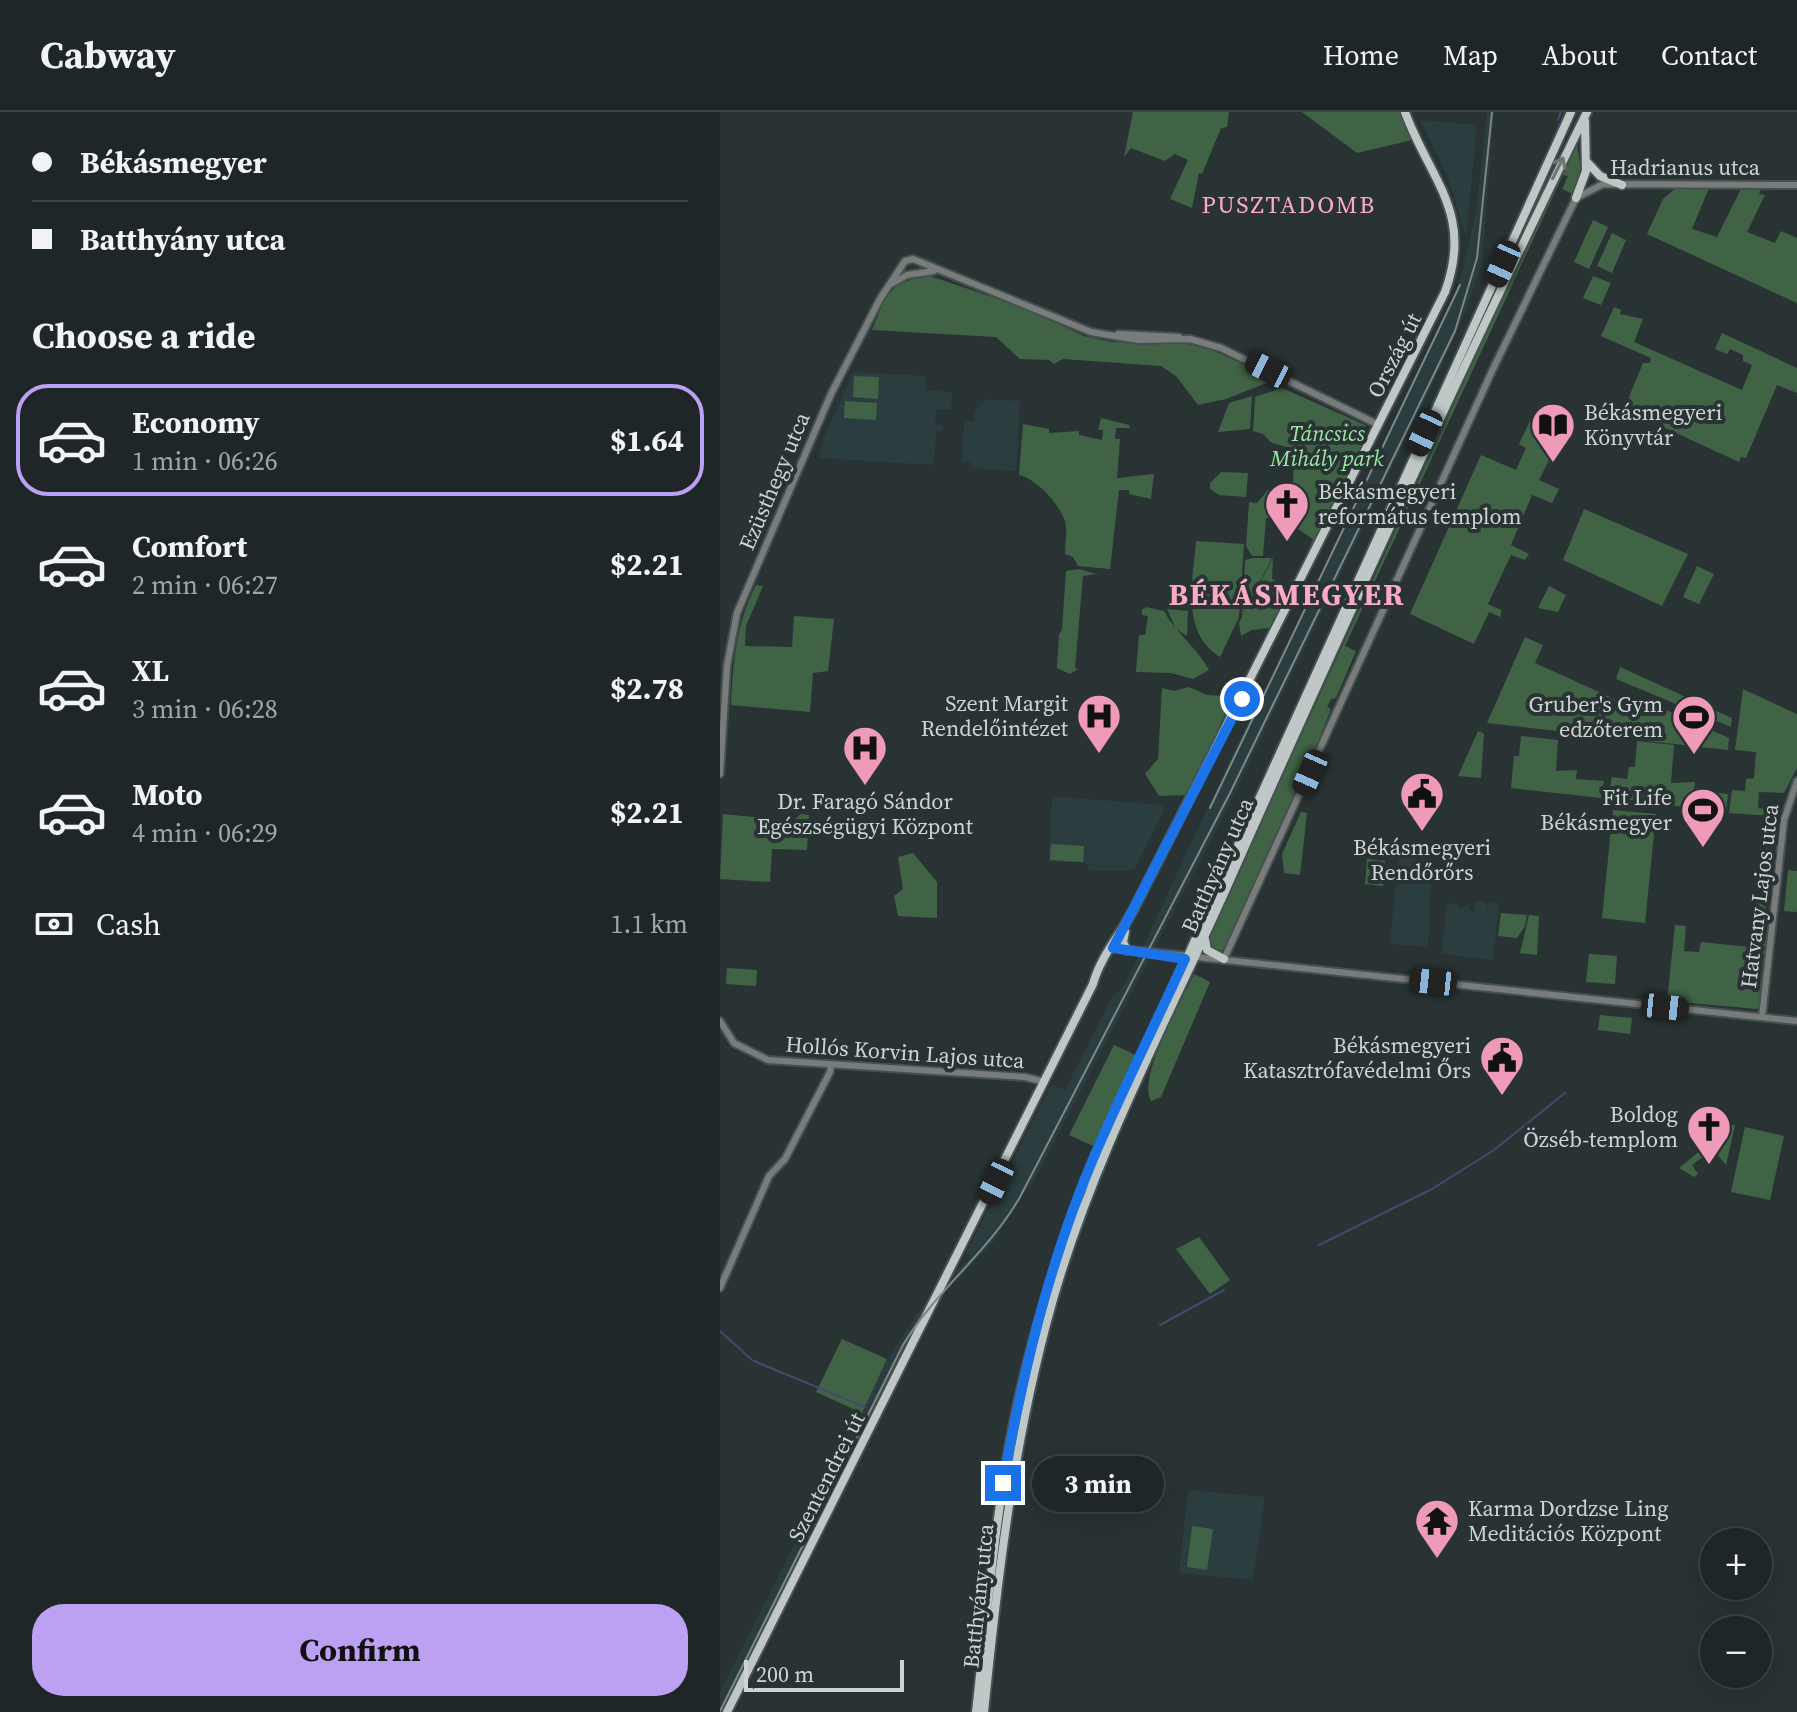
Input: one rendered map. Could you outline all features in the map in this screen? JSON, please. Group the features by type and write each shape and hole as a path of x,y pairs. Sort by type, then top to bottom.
{"main road":[{"name":"Ország út","path":"1113,948 1445,292 1455,253 1454,225 1448,201 1405,112"},
{"name":"Batthyány utca","path":"982,1711 1003,1483 1015,1417 1044,1298 1093,1160 1190,959 1571,112"},
{"name":"Batthyány utca","path":"1190,959 1205,937 1499,292 1586,113"},
{"path":"1576,198 1584,178 1586,113"},
{"path":"1586,160 1600,176 1622,185"},
{"path":"1127,950 1123,939 1131,915"},
{"path":"1205,937 1207,950 1224,959"},
{"path":"1045,1082 1093,984 1098,965 1113,948"},
{"name":"Szentendrei út","path":"727,1712 1045,1082"}],"street":[{"name":"Hadrianus utca","path":"1576,198 1593,187 1622,185 1797,185"},
{"path":"1224,959 1493,369 1576,198"},
{"path":"907,275 902,266 908,259 1103,335 1152,333 1191,339 1221,348 1379,425"},
{"path":"917,273 918,263"},
{"name":"Ezüsthegy utca","path":"720,774 727,666 737,613 831,394 902,266"},
{"path":"891,284 907,275 938,271"},
{"name":"Hatvany Lajos utca","path":"1762,1017 1784,820 1797,781"},
{"path":"1113,948 1190,959 1224,959 1797,1021"},
{"name":"Hollós Korvin Lajos utca","path":"720,1021 734,1043 762,1058 1025,1077 1045,1082"},
{"path":"720,1288 769,1176 785,1159 831,1065"}],"shaded area":[{"path":"1487,112 1494,112 1482,263 1466,311 1444,360 1226,811 1032,1185 1029,1185 995,1240 925,1314 901,1352 720,1712 720,1692 885,1364 919,1311 971,1256 966,1253 1052,1084 1065,1090 1111,999 1121,990 1381,451 1449,309 1462,272 1476,212"},
{"path":"1420,120 1477,125 1466,237 1448,177"},
{"path":"854,372 926,376 926,390 952,392 951,409 936,409 935,425 943,426 943,431 936,431 934,465 819,458 824,437"},
{"path":"986,399 1020,401 1016,471 971,468 971,462 962,461 964,421 974,421 974,411"},
{"path":"1052,796 1162,805 1164,810 1134,870 1090,871 1086,863 1049,861"},
{"path":"1399,855 1432,859 1428,947 1390,944"},
{"path":"1475,901 1486,902 1488,912 1489,902 1499,903 1493,960 1441,954 1447,903 1458,904 1458,908 1469,905 1469,910 1474,911"},
{"path":"1188,1490 1265,1497 1253,1580 1179,1573"}],"green space":[{"path":"1133,112 1229,112 1227,127 1221,128 1202,174 1199,173 1192,208 1170,199 1188,160 1175,154 1165,161 1131,148 1124,157"},
{"path":"1302,112 1402,112 1412,140 1357,153"},
{"path":"1576,139 1581,169 1573,194 1562,189 1568,176 1563,175 1345,646 1356,651 1336,698 1331,699 1327,707 1331,709 1267,859 1226,948 1218,952 1209,949 1209,939 1251,844"},
{"path":"1676,188 1709,188 1692,229 1717,237 1741,189 1761,189 1759,194 1765,195 1747,232 1775,243 1781,231 1797,238 1797,303 1647,234 1663,199"},
{"path":"1593,220 1608,227 1589,269 1574,262"},
{"path":"1612,233 1626,240 1612,273 1597,266"},
{"path":"924,274 1022,307 1084,336 1112,342 1182,343 1208,348 1268,376 1269,382 1226,399 1198,405 1176,376 1161,366 1063,359 1054,364 1049,360 1020,359 996,337 872,330 884,300 896,286"},
{"path":"1593,276 1611,283 1601,305 1583,298"},
{"path":"1614,307 1621,310 1620,314 1643,319 1634,342 1742,390 1752,365 1743,361 1743,355 1730,349 1727,354 1715,349 1722,333 1797,368 1797,393 1777,385 1746,458 1741,457 1739,462 1624,409 1643,363 1650,363 1651,358 1601,336"},
{"path":"854,376 879,377 878,399 853,397"},
{"name":"Táncsics Mihály park","path":"1282,388 1365,425 1369,434 1298,576 1313,539 1284,520 1266,518 1263,556 1252,556 1246,546 1249,502 1257,503 1268,490 1284,491 1293,486 1294,449 1272,443 1263,434 1253,431 1255,397"},
{"path":"1252,396 1250,429 1218,432 1229,403"},
{"path":"845,401 877,403 876,420 844,418"},
{"path":"1101,418 1129,425 1130,428 1116,428 1115,439 1120,439 1117,478 1154,474 1151,499 1129,494 1129,490 1119,490 1110,569 1078,566 1073,557 1065,554 1066,529 1062,514 1040,487 1019,475 1023,424 1049,429 1049,433 1079,431 1079,435 1102,440 1103,430 1098,430"},
{"path":"1530,421 1561,436 1539,480 1559,489 1552,503 1532,495 1511,545 1529,554 1525,560 1511,555 1488,604 1501,610 1501,617 1489,612 1474,644 1410,614 1481,455 1516,470 1526,448 1519,444"},
{"path":"1221,472 1248,473 1246,497 1219,495 1210,489 1210,483"},
{"path":"1584,509 1688,554 1662,606 1563,560"},
{"path":"1196,541 1244,544 1239,617 1220,657 1207,646 1194,620 1192,589"},
{"path":"1272,558 1242,617 1245,560"},
{"path":"1273,558 1272,579 1288,587 1292,580 1295,582 1269,628 1252,630 1241,636 1239,623"},
{"path":"1697,566 1714,574 1699,604 1683,597"},
{"path":"1079,569 1096,574 1083,576 1075,668 1078,669 1070,674 1057,668 1059,635 1066,571"},
{"path":"756,585 763,586 746,626 745,646 792,647 794,616 834,619 828,671 813,673 810,712 731,705 737,644 744,614"},
{"path":"1549,586 1566,595 1558,612 1538,608"},
{"path":"1146,607 1164,611 1209,670 1193,679 1171,673 1136,672 1139,635 1145,635 1148,616 1142,615 1142,610"},
{"path":"1167,609 1188,611 1187,636 1176,629"},
{"path":"1525,637 1543,645 1535,663 1641,711 1646,701 1729,738 1728,750 1487,723"},
{"path":"1620,667 1732,718 1731,727 1616,679"},
{"path":"1189,687 1207,695 1223,696 1227,710 1187,795 1159,796 1145,774 1158,759 1162,688 1174,691"},
{"path":"1743,689 1797,714 1797,768 1784,793 1759,792 1758,808 1780,811 1773,816 1729,813 1732,790 1745,791 1746,779 1754,778 1756,752 1735,750"},
{"path":"1478,731 1484,734 1481,778 1458,776"},
{"path":"1521,736 1558,740 1556,771 1577,770 1576,779 1604,781 1601,798 1511,788 1514,756 1519,756"},
{"path":"1637,741 1674,745 1671,783 1695,782 1691,808 1608,797 1612,777 1627,779 1629,767 1635,767"},
{"path":"1700,791 1728,794 1726,812 1699,809"},
{"path":"1613,810 1656,814 1645,923 1602,918"},
{"path":"1301,812 1307,813 1300,875 1284,873 1282,854"},
{"path":"723,814 793,821 801,814 809,815 807,850 772,849 770,882 720,879"},
{"path":"1761,826 1773,827 1765,915 1770,917 1767,924 1753,922 1755,896 1765,896 1768,852 1760,850"},
{"path":"1051,844 1084,846 1083,862 1050,860"},
{"path":"913,853 937,882 937,918 898,916 894,896 903,889 898,857"},
{"path":"1367,859 1385,861 1383,886 1365,884"},
{"path":"1788,870 1797,871 1797,912 1784,911"},
{"path":"1501,913 1527,915 1525,926 1517,938 1498,936"},
{"path":"1529,915 1539,916 1537,955 1520,953"},
{"path":"1675,925 1686,926 1684,951 1699,952 1701,942 1759,948 1761,936 1757,932 1766,933 1769,937 1761,1006 1757,1009 1667,1001"},
{"path":"1589,954 1617,956 1615,984 1586,982"},
{"path":"727,968 757,970 756,986 726,984"},
{"path":"1194,974 1210,982 1161,1097 1151,1101 1148,1090 1155,1057"},
{"path":"1600,1015 1632,1018 1630,1034 1598,1030"},
{"path":"1114,1045 1136,1055 1093,1146 1069,1135"},
{"path":"1735,1125 1726,1165 1713,1149 1692,1165 1698,1174 1694,1177 1679,1168 1711,1142 1714,1126"},
{"path":"1745,1127 1784,1136 1770,1200 1731,1192"},
{"path":"1199,1237 1230,1280 1210,1294 1176,1249"},
{"path":"842,1339 887,1359 862,1413 816,1392"},
{"path":"1192,1526 1213,1529 1207,1570 1187,1567"}],"waterway":[{"path":"1558,120 1561,112"},
{"path":"1319,1245 1432,1189 1494,1150 1565,1093"},
{"path":"1160,1325 1224,1290"},
{"path":"720,1331 752,1360"},
{"path":"754,1361 865,1407"}],"tram line":[{"path":"720,1711 903,1345 916,1325 993,1236 1020,1197 1230,793 1455,331 1477,258 1492,112"},
{"path":"1210,808 1460,285"}],"place":[{"name":"Békásmegyeri Könyvtár","path":"1553,464"},
{"name":"Békásmegyeri református templom","path":"1287,543"},
{"name":"Szent Margit Rendelőintézet","path":"1099,755"},
{"name":"Gruber's Gym edzőterem","path":"1694,756"},
{"name":"Dr. Faragó Sándor Egészségügyi Központ","path":"865,787"},
{"name":"Békásmegyeri Rendőrőrs","path":"1422,833"},
{"name":"Fit Life Békásmegyer","path":"1703,849"},
{"name":"Békásmegyeri Katasztrófavédelmi Őrs","path":"1502,1097"},
{"name":"Boldog Özséb-templom","path":"1709,1166"},
{"name":"Karma Dordzse Ling Meditációs Központ","path":"1437,1560"}],"district":[{"name":"PUSZTADOMB","path":"1289,204"},
{"name":"BÉKÁSMEGYER","path":"1287,594"}],"route":[{"path":"1003,1483 1029,1357 1058,1256 1093,1160 1185,959 1113,948 1242,699"}]}
